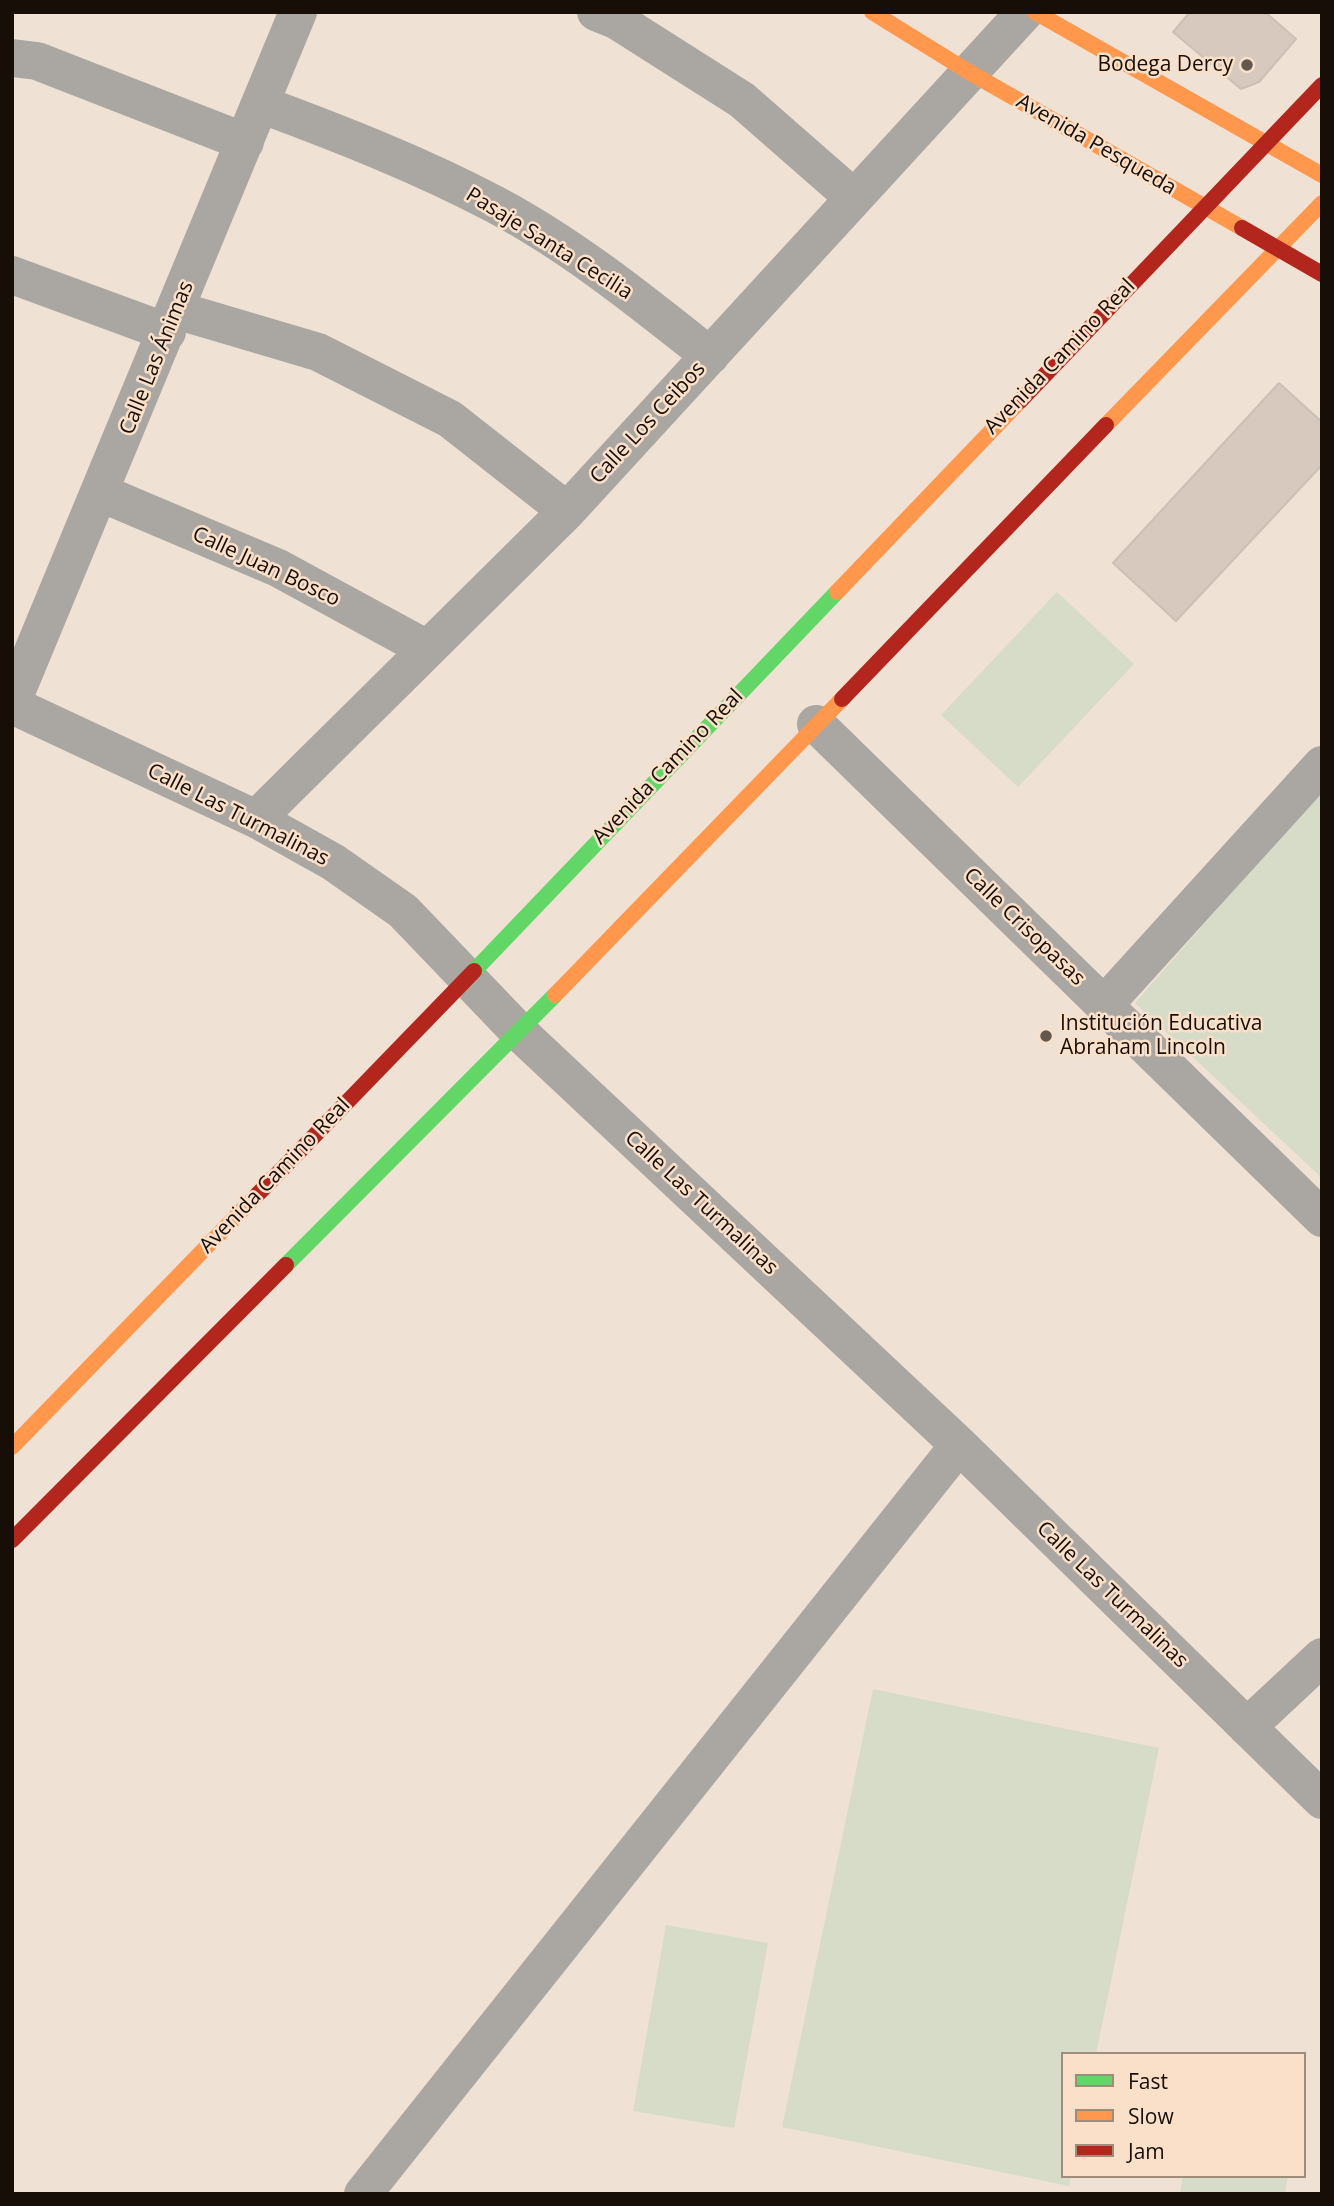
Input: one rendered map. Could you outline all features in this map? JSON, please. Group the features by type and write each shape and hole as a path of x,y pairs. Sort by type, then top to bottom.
{"street":[{"name":"Calle Las Ánimas","path":"12,704 298,12"},
{"path":"596,12 615,20 742,100 854,198"},
{"name":"Avenida Pesqueda","path":"872,12 970,72 1322,274"},
{"name":"Calle Los Ceibos","path":"256,820 567,511 1025,12"},
{"path":"1035,12 1322,175"},
{"path":"12,58 37,61 245,142"},
{"name":"Avenida Camino Real","path":"12,1447 467,978 1203,206 1322,85"},
{"name":"Pasaje Santa Cecilia","path":"260,104 382,149 498,206 608,275 710,356"},
{"path":"12,1540 519,1031 1322,203"},
{"path":"12,275 172,321 318,352 450,419 567,511"},
{"name":"Calle Juan Bosco","path":"101,493 278,568 427,649"},
{"name":"Calle Las Turmalinas","path":"12,704 256,820 333,862 403,911 519,1031 959,1446 1322,1800"},
{"name":"Calle Crisopasas","path":"816,724 1322,1218"},
{"path":"1104,1005 1322,765"},
{"path":"363,2194 959,1446"},
{"path":"1247,1727 1322,1657"}],"green space":[{"path":"1057,592 1134,664 1018,787 941,715"},
{"path":"1322,789 1322,1178 1135,1003"},
{"path":"873,1689 1159,1748 1096,2052 1061,2052 1061,2178 1071,2178 1069,2186 782,2127"},
{"path":"666,1925 768,1943 734,2128 633,2111"},
{"path":"1183,2178 1288,2178 1285,2194 1180,2194"}],"building":[{"path":"1190,12 1265,12 1296,39 1259,82 1241,89 1173,32"},
{"path":"1279,383 1322,422 1322,465 1176,621 1113,563"}],"traffic: fast":[{"path":"474,971 837,592"},
{"path":"286,1265 555,995"}],"traffic: slow":[{"path":"872,12 969,72 1242,228"},
{"path":"1035,12 1322,175"},
{"path":"1106,425 1322,203"},
{"path":"837,592 1020,401"},
{"path":"555,995 842,699"},
{"path":"12,1447 256,1196"}],"traffic: jam":[{"path":"1020,401 1322,85"},
{"path":"1242,228 1322,274"},
{"path":"842,699 1106,425"},
{"path":"256,1196 474,971"},
{"path":"12,1540 286,1265"}],"place":[{"name":"Bodega Dercy","path":"1247,65"},
{"name":"Institución Educativa Abraham Lincoln","path":"1046,1036"}]}
